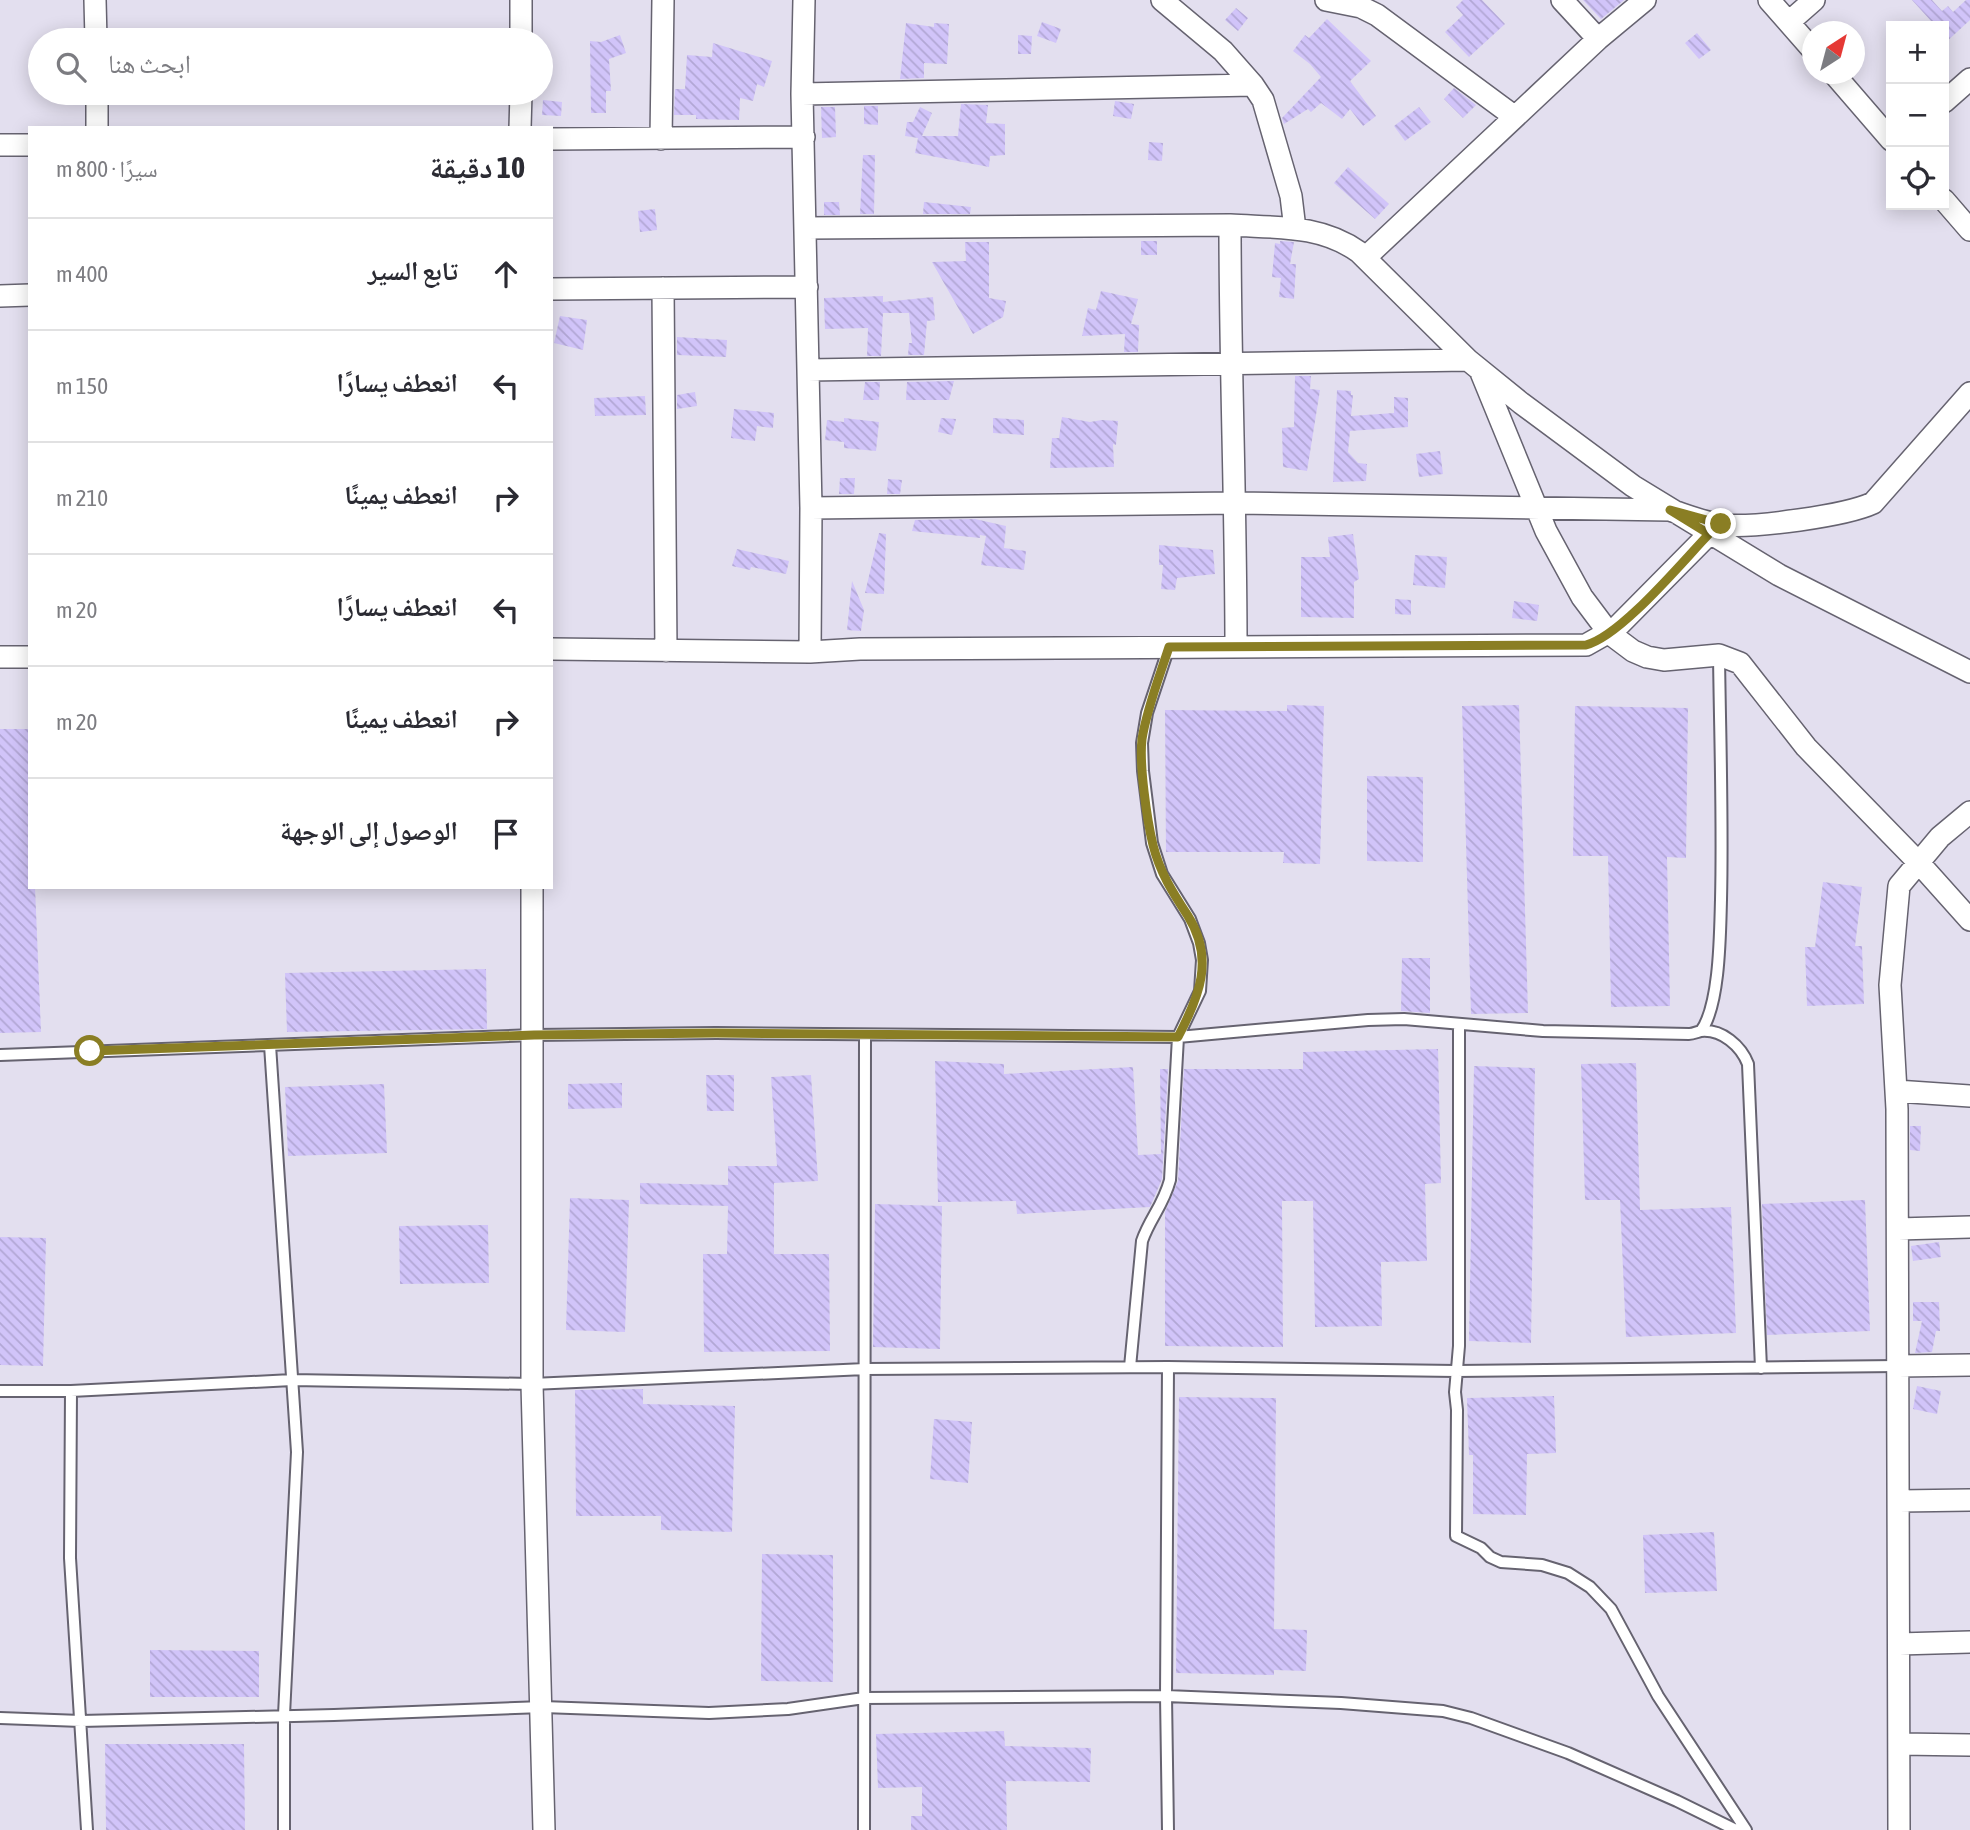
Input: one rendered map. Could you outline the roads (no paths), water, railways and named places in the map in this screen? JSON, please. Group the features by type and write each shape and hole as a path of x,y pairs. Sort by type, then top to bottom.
{"street":[{"path":"95,0 96,28"},
{"path":"521,28 522,0"},
{"path":"661,139 663,0"},
{"path":"804,0 802,94 811,508 810,652"},
{"path":"1162,0 1223,51 1253,85 1268,111 1281,154 1291,196 1295,229"},
{"path":"1326,0 1361,7 1377,15 1515,117"},
{"path":"1562,0 1598,39"},
{"path":"1365,258 1598,39 1645,0"},
{"path":"1769,0 1802,37"},
{"path":"1789,22 1814,0"},
{"path":"1949,98 1970,79"},
{"path":"1843,84 1886,134"},
{"path":"802,94 1253,85"},
{"path":"97,105 97,126"},
{"path":"520,126 521,105"},
{"path":"553,139 804,137"},
{"path":"0,145 28,145"},
{"path":"1949,206 1970,230"},
{"path":"1230,225 1236,647"},
{"path":"806,228 1230,225 1326,234 1343,241 1365,258 1474,365 1521,403 1670,510 1779,575 1970,672"},
{"path":"553,289 807,286"},
{"path":"663,288 666,651"},
{"path":"0,296 28,295"},
{"path":"808,370 1230,363 1474,365"},
{"path":"1474,365 1535,509 1582,597 1609,633 1633,651 1647,657 1664,660 1719,655 1740,663 1806,747 1919,863 1970,920"},
{"path":"811,508 1236,503 1670,510 1700,520 1733,525 1822,516 1866,506 1879,499 1970,393"},
{"path":"553,649 810,652 860,649 1573,646 1593,643 1629,617 1709,534"},
{"path":"0,657 28,657"},
{"path":"1899,1830 1898,1229 1896,1091 1890,985 1896,899 1900,884 1941,837 1970,812"},
{"path":"532,889 533,1384 544,1830"},
{"path":"1896,1091 1970,1096"},
{"path":"1898,1229 1970,1227"},
{"path":"1898,1366 1970,1365"},
{"path":"1899,1501 1970,1500"},
{"path":"1899,1644 1970,1642"},
{"path":"1900,1744 1970,1745"}],"lane":[{"path":"1130,1367 1142,1241 1146,1228 1165,1198 1170,1180 1178,1037 1200,991 1202,960 1190,919 1162,874 1152,843 1142,743 1147,713 1169,647"},
{"path":"1702,1031 1707,1022 1720,951 1722,850 1719,655"},
{"path":"0,1055 534,1035 716,1033 1178,1037 1404,1019 1543,1031 1689,1034 1702,1031 1733,1042 1748,1064 1761,1368"},
{"path":"1459,1025 1456,1536 1481,1548 1490,1557 1501,1562 1542,1565 1568,1573 1590,1587 1611,1609 1658,1696 1746,1830"},
{"path":"864,1830 865,1035"},
{"path":"270,1045 297,1452 284,1715 284,1830"},
{"path":"0,1391 71,1391 292,1380 533,1384 865,1369 1168,1367 1456,1371 1898,1366"},
{"path":"1168,1367 1168,1830"},
{"path":"71,1391 70,1558 87,1830"},
{"path":"0,1718 81,1721 542,1707 709,1713 788,1709 864,1698 1166,1696 1341,1703 1443,1712 1472,1718 1568,1754 1737,1830"}]}
